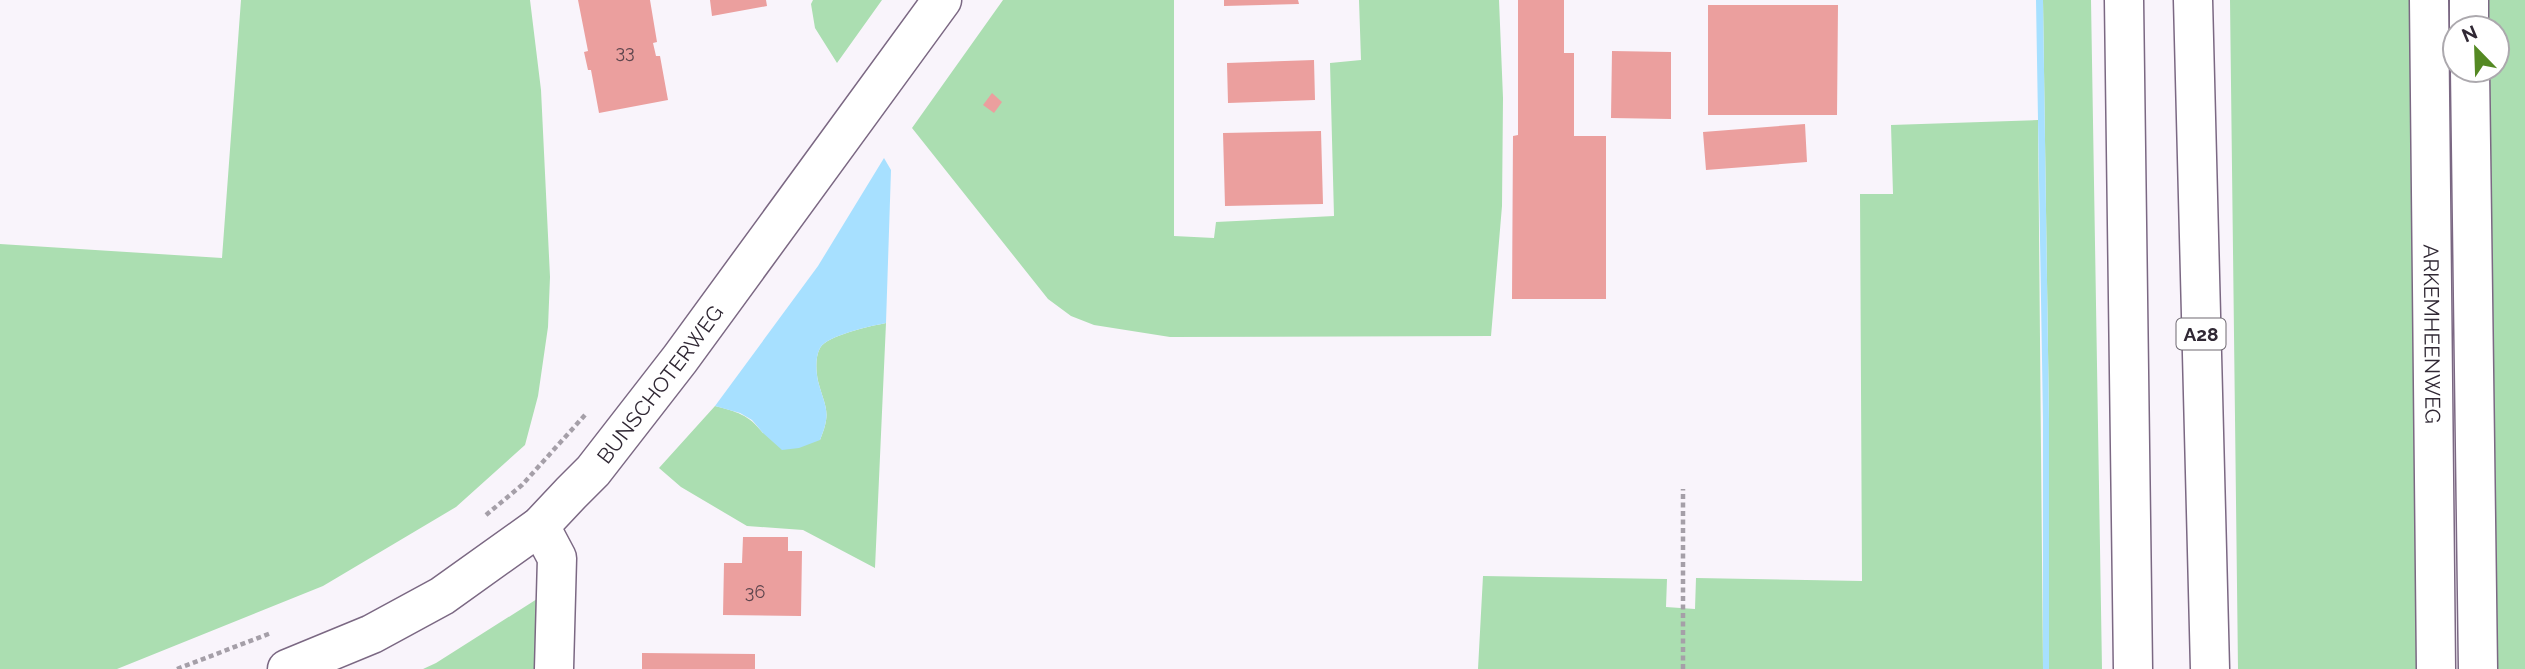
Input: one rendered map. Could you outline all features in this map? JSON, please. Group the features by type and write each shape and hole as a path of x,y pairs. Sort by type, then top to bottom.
{"main road":[{"name":"BUNSCHOTERWEG","path":"287,669 406,617 443,596 540,526 593,471 680,359 942,0"},
{"path":"2124,0 2133,669"},
{"name":"A28","path":"2193,0 2210,669"},
{"name":"ARKEMHEENWEG","path":"2429,0 2436,669"},
{"name":"ARKEMHEENWEG","path":"2470,84 2478,669"},
{"path":"540,526 557,558 554,669"}],"path":[{"path":"482,519 522,485"},
{"path":"1683,489 1683,669"},
{"path":"177,669 274,632"}],"green space":[{"path":"241,0 530,0 541,90 550,277 548,327 538,396 525,445 456,507 323,586 117,669 0,669 0,244 222,258"},
{"path":"813,0 882,0 837,63 815,28 811,4"},
{"path":"1003,0 1174,0 1174,236 1214,238 1216,222 1334,216 1330,63 1361,60 1359,0 1499,0 1503,98 1502,206 1491,336 1170,337 1094,325 1071,316 1048,299 912,128"},
{"path":"2043,0 2091,0 2102,669 2049,669 2049,420"},
{"path":"2230,0 2415,0 2424,669 2238,669"},
{"path":"2482,0 2525,0 2525,669 2489,669 2483,84 2511,84 2511,14 2482,14"},
{"path":"2038,120 2043,669 1478,669 1483,576 1667,579 1666,607 1695,609 1696,578 1862,581 1860,194 1893,194 1891,125"},
{"path":"886,323 875,568 803,530 747,526 681,487 659,468 715,406 742,415 763,433 820,440 826,416 817,373 820,348 840,335"},
{"path":"537,599 536,669 423,669 436,663"}],"water":[{"path":"2036,0 2043,0 2049,420 2049,669 2043,669 2043,419"},
{"path":"884,158 891,170 886,323 840,335 820,348 816,369 826,410 824,430 820,440 799,448 782,450 752,420 740,413 715,406 818,266"}],"building":[{"path":"578,0 650,0 657,42 653,43 656,56 660,56 668,100 599,113 591,70 588,70 584,52 588,51"},
{"path":"710,0 766,0 767,6 712,16"},
{"path":"1224,0 1298,0 1299,4 1224,6"},
{"path":"1518,0 1564,0 1564,53 1574,53 1574,136 1606,136 1606,299 1512,299 1513,136 1518,135"},
{"path":"1708,5 1838,5 1837,115 1708,115"},
{"path":"1612,51 1671,52 1671,119 1611,118"},
{"path":"1314,60 1315,100 1228,103 1227,63"},
{"path":"992,93 1002,102 994,113 983,105"},
{"path":"1805,124 1807,162 1706,170 1703,132"},
{"path":"1321,131 1323,204 1225,206 1223,133"},
{"path":"743,537 788,537 788,551 802,551 801,616 723,615 724,563 742,563"},
{"path":"642,653 755,654 755,669 642,669"}]}
